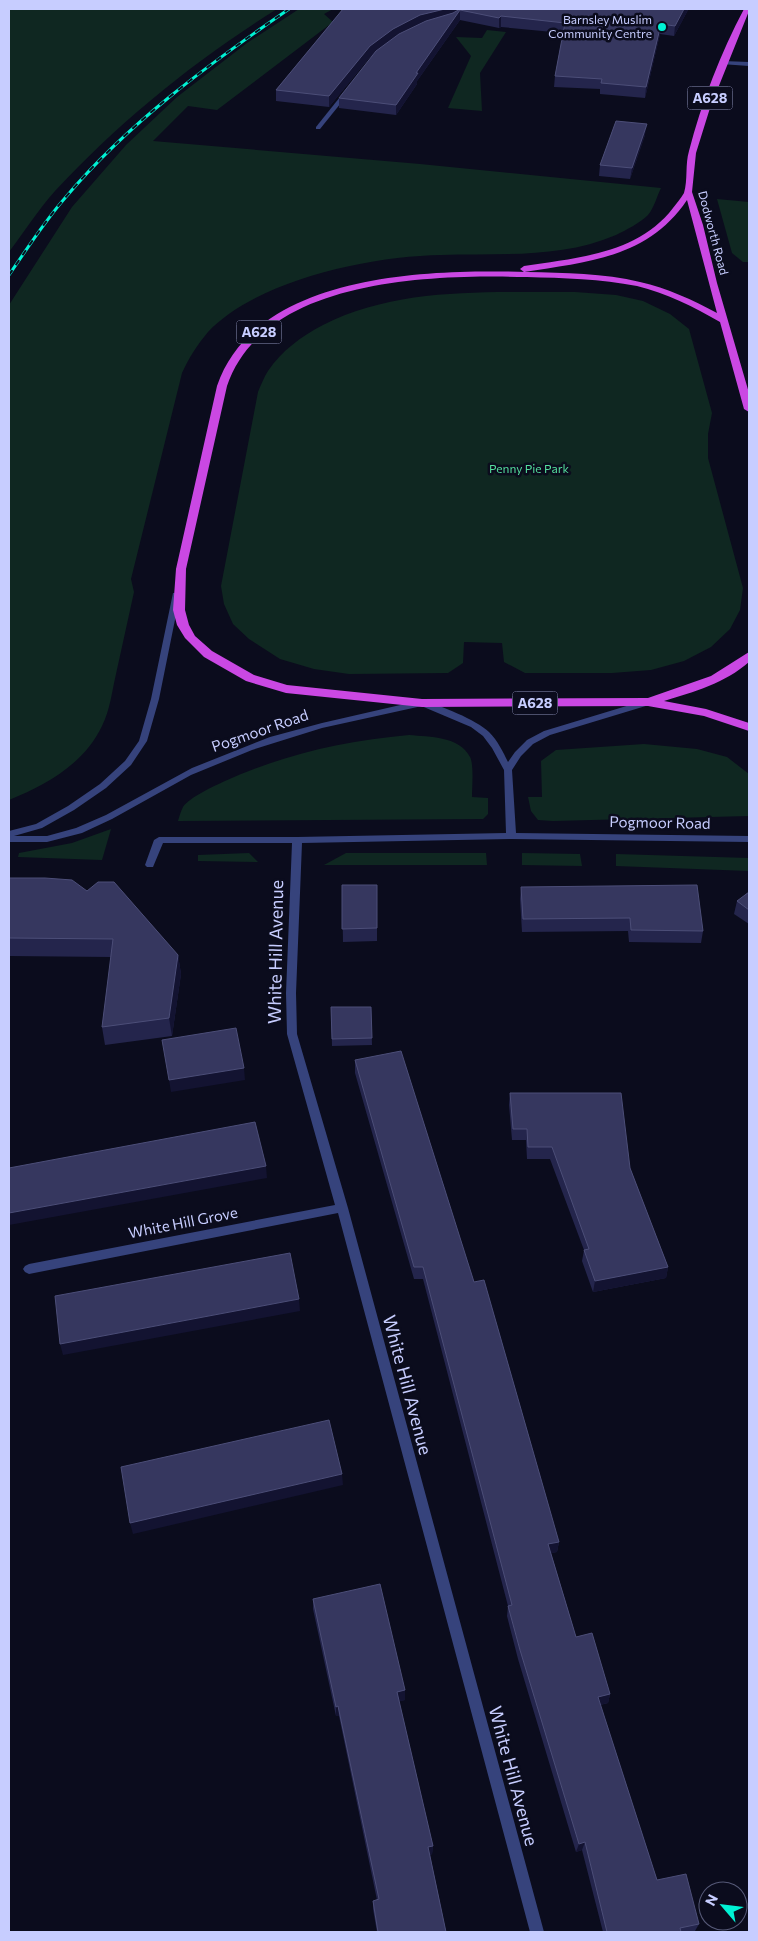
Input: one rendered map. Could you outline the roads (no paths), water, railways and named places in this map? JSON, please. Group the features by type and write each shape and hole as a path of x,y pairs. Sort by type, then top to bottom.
{"highway":[{"name":"Dodworth Road","path":"747,9 706,108 692,153 688,192 699,225 749,409"},
{"name":"A628","path":"501,273 577,260 631,245 648,236 666,222 688,192"},
{"name":"A628","path":"724,321 673,294 637,284 605,279 501,273 426,275 351,288 292,310 275,320 248,342 230,366 222,386 181,569 178,610 191,638 208,654 250,678 286,689 422,703 648,702 706,713 749,727"},
{"name":"A628","path":"648,702 708,682 737,666 749,656"}],"street":[{"path":"724,62 749,64"},
{"path":"318,128 349,90"},
{"path":"9,834 39,826 71,808 103,786 128,763 142,741 155,700 181,569"},
{"path":"508,770 518,754 530,742 547,733 648,702"},
{"path":"422,703 474,725 486,734 508,770 511,836"},
{"name":"Pogmoor Road","path":"9,839 46,839 79,830 110,816 168,783 226,756 321,726 422,703"},
{"name":"Pogmoor Road","path":"150,865 159,840 297,840 511,836 749,839"},
{"name":"White Hill Avenue","path":"297,840 291,993 292,1034 342,1208 537,1932"},
{"name":"White Hill Grove","path":"29,1268 342,1208"}],"railway":[{"path":"9,275 57,207 115,145 142,120 200,73 289,9"}],"place":[{"name":"Barnsley Muslim Community Centre","path":"662,27"}],"park label":[{"name":"Penny Pie Park","path":"529,469"}]}
